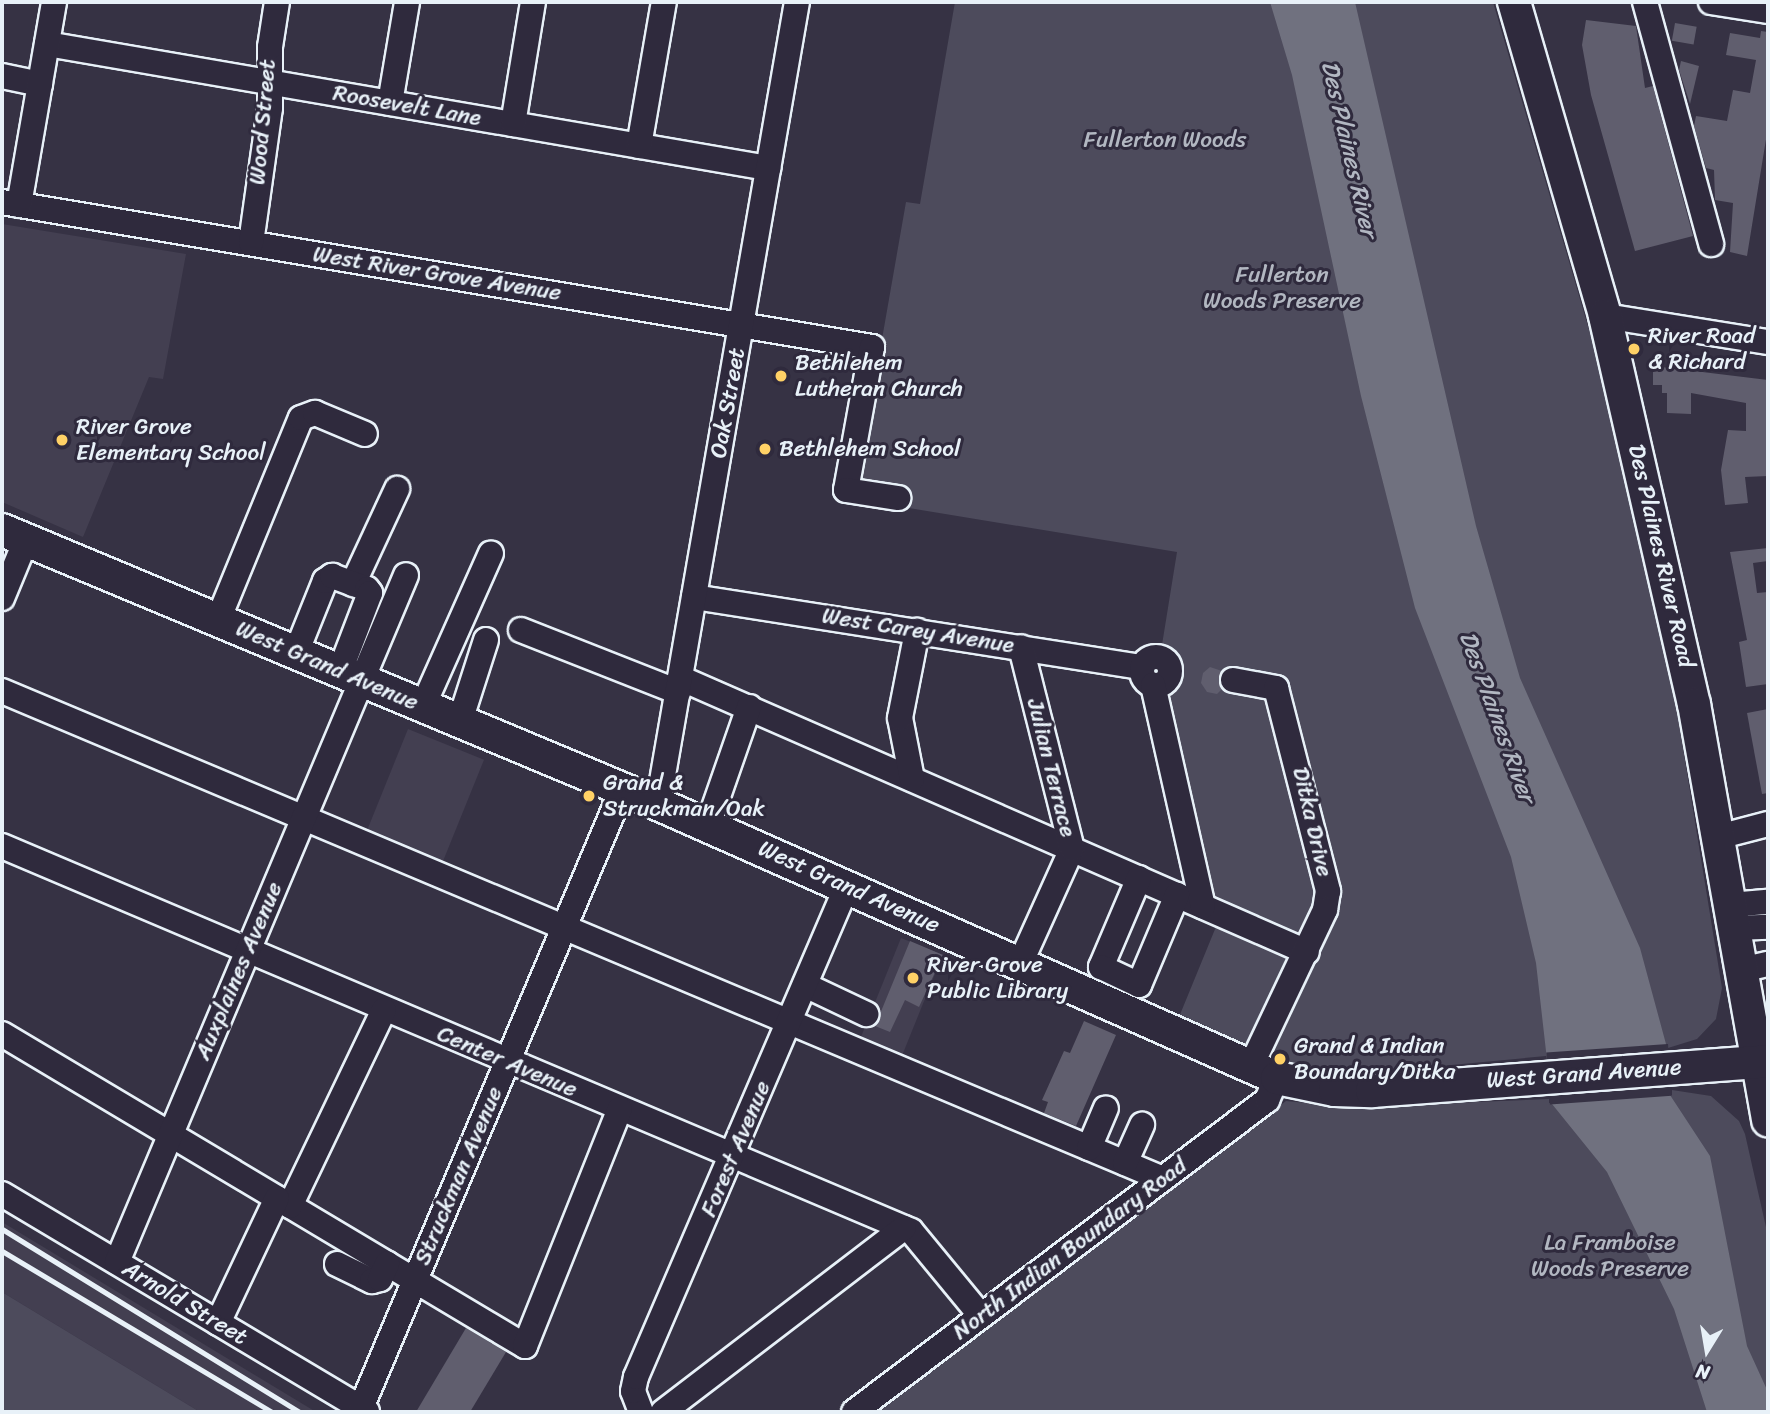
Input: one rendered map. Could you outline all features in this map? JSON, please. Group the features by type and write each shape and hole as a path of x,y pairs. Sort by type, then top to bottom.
{"main road":[{"name":"Des Plaines River Road","path":"1514,2 1605,316 1695,704 1732,916 1755,967 1768,1120"},
{"name":"West Grand Avenue","path":"14,535 708,825 1264,1073 1335,1090 1372,1091 1763,1061"}],"street":[{"path":"11,204 40,84 54,2"},
{"name":"Wood Street","path":"251,243 271,83 270,47 277,2"},
{"path":"390,103 407,2"},
{"path":"513,124 533,2"},
{"path":"639,146 664,2"},
{"name":"Oak Street","path":"658,804 797,2"},
{"path":"1645,2 1710,244"},
{"path":"1711,2 1768,11"},
{"name":"Roosevelt Lane","path":"47,44 768,168"},
{"path":"2,76 40,84"},
{"name":"West River Grove Avenue","path":"11,204 872,348 846,490 898,498"},
{"path":"1605,316 1768,342"},
{"path":"218,620 301,418 315,413 365,434"},
{"path":"353,584 397,489"},
{"path":"2,598 14,535"},
{"path":"423,706 491,553"},
{"path":"349,675 406,575"},
{"path":"296,653 326,581 332,576 353,584 370,593 349,675"},
{"name":"West Carey Avenue","path":"694,597 1021,647 1148,676 1203,906"},
{"path":"522,630 749,707 1307,951"},
{"path":"912,779 900,718 917,631"},
{"path":"460,721 486,640"},
{"name":"Julian Terrace","path":"1020,964 1072,849 1021,647"},
{"name":"Auxplaines Avenue","path":"117,1262 304,816 349,675"},
{"name":"Ditka Drive","path":"1233,680 1276,688 1328,891 1325,911 1307,951 1264,1073"},
{"path":"2,691 1163,1179"},
{"path":"708,825 749,707"},
{"name":"Struckman Avenue","path":"364,1410 415,1280 623,789"},
{"path":"1718,836 1768,824"},
{"name":"Center Avenue","path":"2,846 248,953 904,1228 922,1239 981,1316"},
{"path":"1139,878 1101,967 1139,985 1177,895"},
{"name":"Forest Avenue","path":"641,1412 633,1391 636,1377 847,886"},
{"path":"1732,916 1768,902"},
{"path":"1732,916 1768,927"},
{"path":"805,985 866,1014"},
{"path":"218,1322 384,1010"},
{"path":"2,1034 524,1346 620,1109"},
{"name":"North Indian Boundary Road","path":"854,1412 1267,1100 1264,1073"},
{"path":"1089,1148 1106,1108"},
{"path":"1125,1163 1142,1125"},
{"name":"Arnold Street","path":"2,1194 364,1410"},
{"path":"663,1412 904,1228"},
{"path":"337,1264 372,1281 380,1279 387,1264"}],"shaded area":[{"name":"River Grove Elementary School","path":"2,224 186,254 163,379 149,377 83,537 2,502"},
{"path":"408,729 484,760 437,876 361,845"},
{"path":"901,938 943,955 897,1068 855,1051"},
{"path":"2,1222 316,1412 200,1412 2,1292"}],"green space":[{"name":"Fullerton Woods Preserve","path":"955,2 1493,2 1609,398 1668,656 1722,988 1716,1019 1697,1039 1668,1048 1668,1044 1547,1051 1546,1056 1345,1075 1276,1060 1179,1017 1220,917 1208,899 1159,692 1171,688 1178,673 1173,657 1161,651 1177,552 854,499 906,202 920,204"},
{"name":"La Framboise Woods Preserve","path":"1672,1090 1711,1096 1739,1121 1745,1134 1768,1236 1768,1412 876,1412 1286,1101 1350,1107 1549,1099 1549,1103 1672,1095"},
{"path":"2,1292 200,1412 2,1412"}],"water":[{"name":"Des Plaines River","path":"1270,2 1355,2 1476,526 1520,678 1640,948 1666,1044 1670,1095 1710,1156 1747,1346 1768,1392 1768,1412 1707,1412 1674,1309 1607,1172 1552,1104 1536,963 1511,857 1415,608 1361,396 1292,75"}],"pier":[{"path":"1668,1044 1672,1096 1550,1104 1546,1053"}],"building":[{"path":"1586,20 1636,26 1645,88 1653,86 1693,236 1635,251 1591,95 1582,45"},
{"path":"1675,23 1697,27 1694,45 1672,41"},
{"path":"1761,31 1768,32 1768,127 1747,256 1730,252 1733,203 1715,200 1714,170 1706,168 1694,126 1696,116 1727,121 1733,90 1750,93 1756,60 1726,55 1730,33 1760,38"},
{"path":"1681,61 1699,66 1690,104 1679,70"},
{"path":"1653,366 1768,380 1768,476 1745,477 1748,503 1725,505 1721,470 1728,430 1746,431 1746,403 1691,393 1691,414 1667,413 1667,393 1662,393 1662,385 1653,385"},
{"path":"1768,548 1768,561 1753,563 1757,593 1768,592 1768,684 1746,687 1739,642 1747,640 1730,552"},
{"path":"1210,667 1222,671 1222,689 1217,694 1207,692 1201,683 1203,673"},
{"path":"1768,709 1768,793 1762,794 1747,713"},
{"name":"River Grove Public Library","path":"910,941 943,955 919,1007 905,1000 890,1032 875,1026"},
{"path":"1084,1021 1116,1035 1076,1126 1044,1113 1048,1102 1042,1100 1064,1051 1070,1053"},
{"path":"466,1328 506,1352 470,1412 416,1412"}],"railway":[{"path":"2,1229 299,1412"},
{"path":"2,1251 272,1412"}],"place":[{"name":"River Road & Richard","path":"1634,349"},
{"name":"Bethlehem Lutheran Church","path":"781,376"},
{"name":"River Grove Elementary School","path":"62,440"},
{"name":"Bethlehem School","path":"765,449"},
{"name":"Grand & Struckman/Oak","path":"589,796"},
{"name":"River Grove Public Library","path":"913,978"},
{"name":"Grand & Indian Boundary/Ditka","path":"1280,1059"}],"park label":[{"name":"Fullerton Woods","path":"1165,140"}]}
